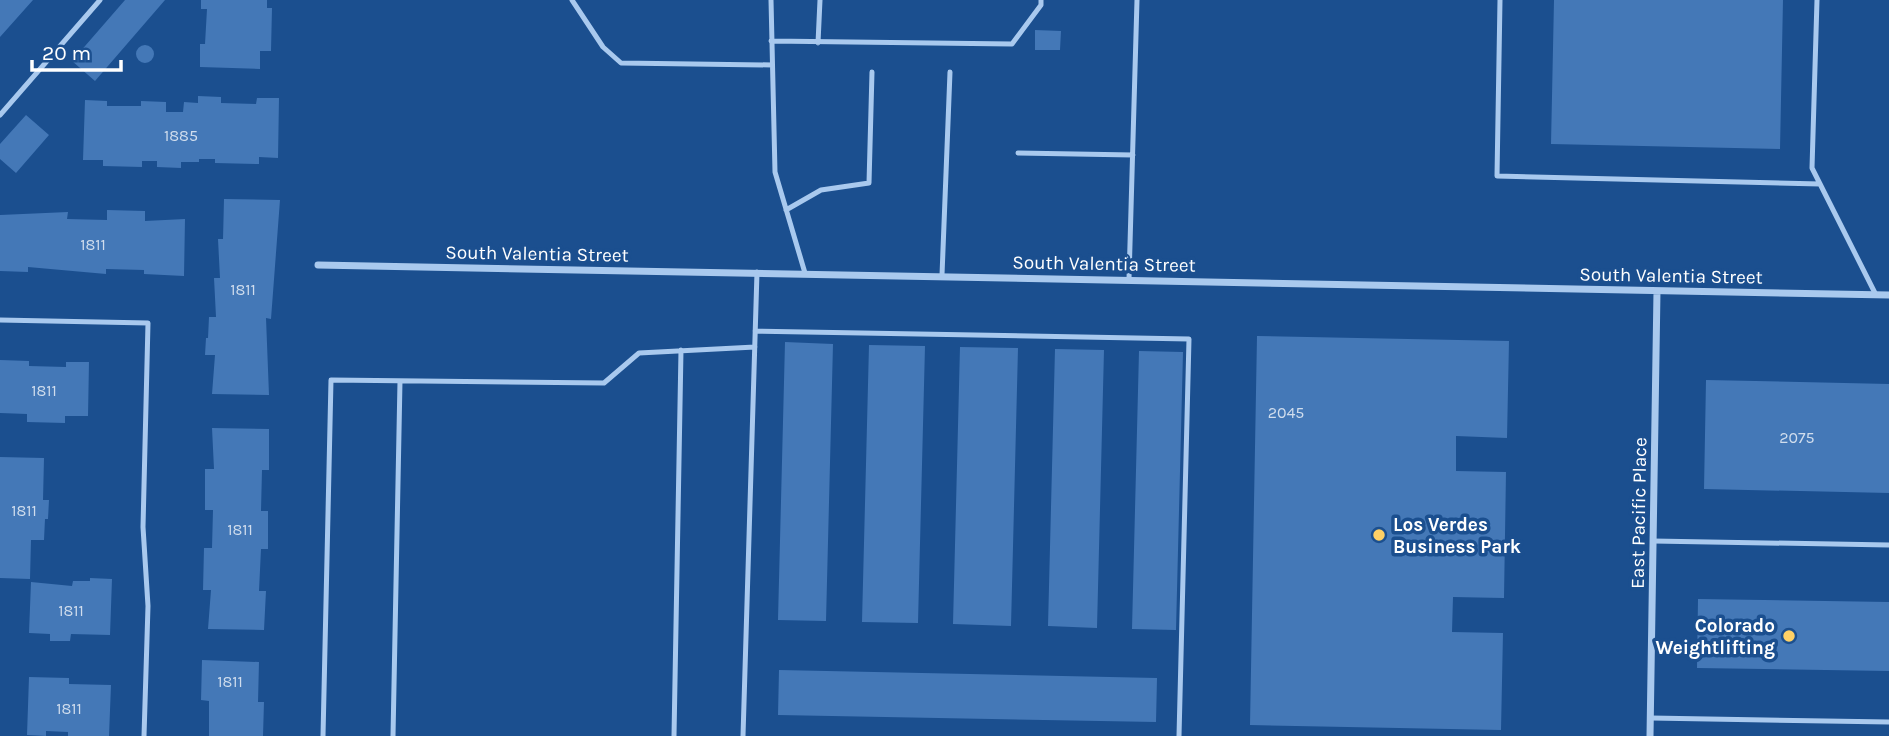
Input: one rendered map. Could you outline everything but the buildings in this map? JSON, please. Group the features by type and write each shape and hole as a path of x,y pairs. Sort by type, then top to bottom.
{"street":[{"name":"South Valentia Street","path":"318,265 805,272 1889,295"},
{"name":"East Pacific Place","path":"1650,736 1657,291"}],"lane":[{"path":"0,115 100,0"},
{"path":"572,0 603,47 621,63 772,65"},
{"path":"771,0 775,172 805,272"},
{"path":"818,43 820,0"},
{"path":"771,41 1012,44 1041,5 1041,0"},
{"path":"1129,279 1137,0"},
{"path":"1500,0 1497,176 1820,184"},
{"path":"1817,0 1812,168 1876,295"},
{"path":"786,210 821,190 869,183 872,72"},
{"path":"942,275 950,72"},
{"path":"1018,153 1132,155"},
{"path":"743,736 757,272"},
{"path":"0,320 148,323 143,527 148,606 145,736"},
{"path":"755,331 1189,339 1179,736"},
{"path":"323,736 331,380 604,383 639,353 755,347"},
{"path":"674,736 681,351"},
{"path":"393,736 400,381"},
{"path":"1653,541 1889,545"},
{"path":"1651,718 1889,722"}],"place":[{"name":"Los Verdes Business Park","path":"1379,535"},
{"name":"Colorado Weightlifting","path":"1789,636"}]}
